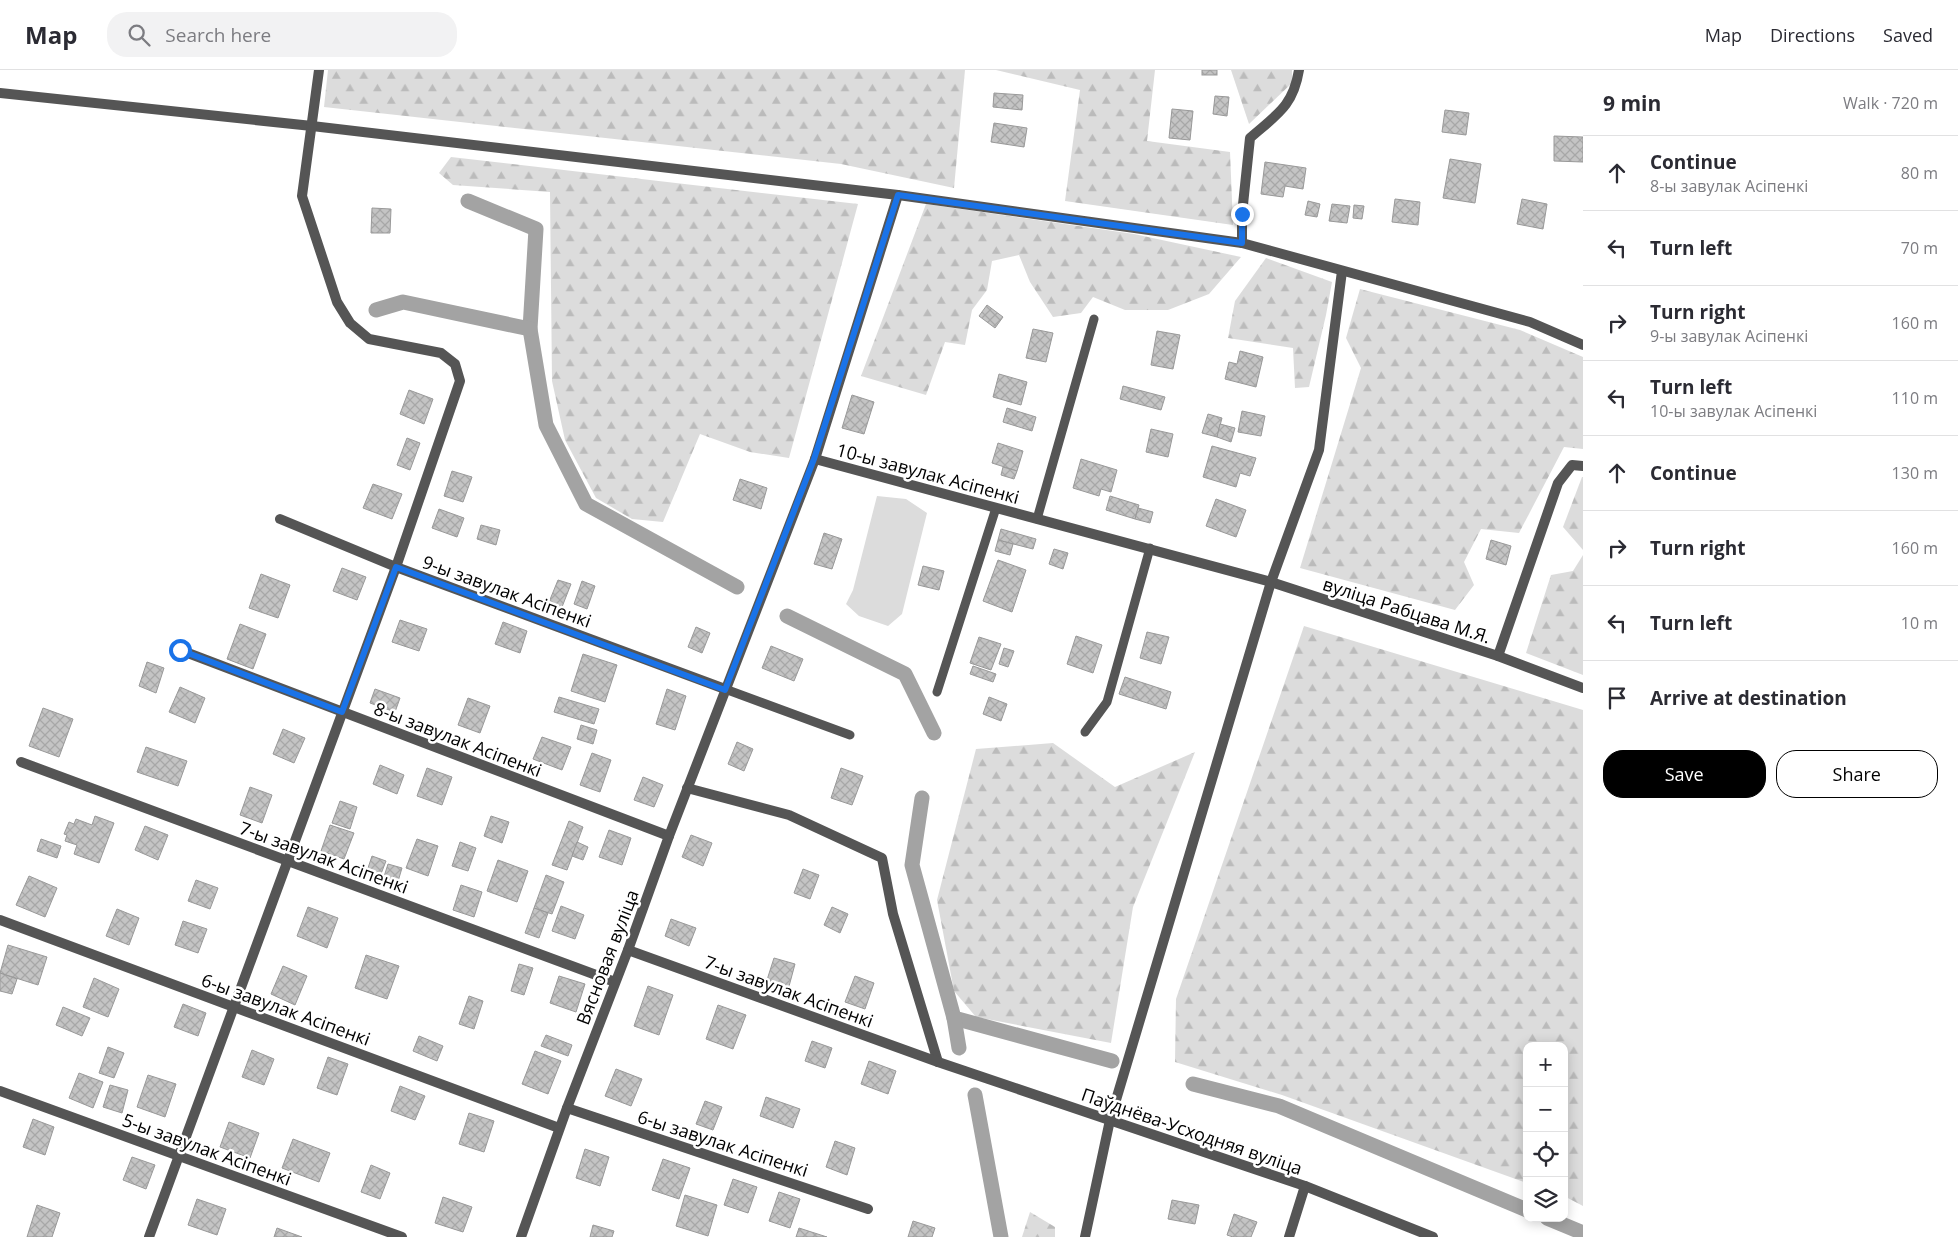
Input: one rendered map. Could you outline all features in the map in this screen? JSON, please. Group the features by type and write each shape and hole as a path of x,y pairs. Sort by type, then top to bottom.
{"street":[{"path":"149,1237 396,567 460,381 455,364 441,353 369,339 350,323 337,302 302,196 318,70"},
{"path":"1242,243 1242,214 1250,138 1287,106 1297,83 1299,70"},
{"path":"0,93 312,126 898,195 1242,243 1530,322 1583,345"},
{"path":"814,459 898,195"},
{"path":"1085,1237 1110,1120 1271,582 1319,450 1342,270"},
{"name":"10-ы завулак Асіпенкі","path":"725,690 814,459 1271,582"},
{"name":"вуліца Рабцава М.Я.","path":"1271,582 1498,656 1558,483 1572,465 1583,466"},
{"name":"9-ы завулак Асіпенкі","path":"280,519 396,567 725,690"},
{"name":"8-ы завулак Асіпенкі","path":"180,650 669,836"},
{"path":"1498,656 1583,688"},
{"name":"Вясновая вуліца","path":"522,1237 559,1128 725,690"},
{"name":"7-ы завулак Асіпенкі","path":"21,762 615,982"},
{"path":"687,788 789,815 882,858 893,914 938,1062"},
{"name":"6-ы завулак Асіпенкі","path":"0,920 559,1128"},
{"name":"7-ы завулак Асіпенкі","path":"628,950 938,1062"},
{"name":"Паўднёва-Усходняя вуліца","path":"938,1062 1305,1186 1433,1237"},
{"name":"5-ы завулак Асіпенкі","path":"0,1092 402,1237"},
{"name":"6-ы завулак Асіпенкі","path":"567,1108 868,1209"},
{"path":"1289,1237 1305,1186"}],"lane":[{"path":"1037,519 1094,319"},
{"path":"937,692 996,508"},
{"path":"1085,732 1107,702 1150,548"},
{"path":"725,690 850,735"}],"green space":[{"path":"328,70 965,70 954,188 841,164 324,107"},
{"path":"996,70 1155,70 1147,141 1230,152 1233,225 1065,201 1080,90"},
{"path":"1231,70 1292,70 1292,83 1249,124"},
{"path":"451,157 858,204 789,458 750,452 700,434 663,522 632,519 596,498 565,440 552,381 550,192 453,185 439,173"},
{"path":"926,204 1134,234 1241,257 1209,294 1168,310 1125,310 1093,297 1081,313 1053,317 1030,282 1019,255 992,261 987,290 972,310 965,345 945,342 926,395 861,376"},
{"path":"1266,258 1332,282 1309,387 1295,388 1293,348 1228,338 1235,301"},
{"path":"1360,289 1520,330 1583,357 1583,449 1564,447 1519,533 1481,529 1464,562 1474,585 1455,610 1300,568 1361,368 1346,338"},
{"path":"1583,477 1583,550 1563,527"},
{"path":"877,496 906,499 927,513 902,614 888,626 859,616 846,604 853,590"},
{"path":"1583,555 1583,675 1526,653 1551,575 1573,571"},
{"path":"1304,626 1583,710 1583,1206 1568,1198 1568,1042 1523,1042 1523,1182 1282,1095 1175,1062 1176,999"},
{"path":"1053,743 1115,787 1195,752 1133,907 1111,1043 976,1017 954,991 937,900 976,749"},
{"path":"1030,1212 1055,1227 1055,1237 1022,1237"}],"building":[{"path":"1202,70 1217,70 1217,75 1202,75"},
{"path":"994,93 1023,95 1022,110 993,107"},
{"path":"1215,96 1229,97 1227,116 1213,114"},
{"path":"1172,109 1193,111 1190,140 1169,138"},
{"path":"1445,110 1469,113 1466,135 1442,132"},
{"path":"994,123 1027,128 1024,147 991,142"},
{"path":"1554,136 1583,137 1583,162 1554,161"},
{"path":"1450,159 1481,164 1475,203 1443,198"},
{"path":"1265,162 1306,168 1303,189 1285,186 1283,197 1261,194"},
{"path":"1395,199 1420,202 1418,225 1392,222"},
{"path":"1522,199 1547,204 1543,229 1517,224"},
{"path":"1308,201 1320,204 1317,217 1305,215"},
{"path":"1332,204 1350,206 1347,223 1329,221"},
{"path":"1354,205 1364,206 1362,219 1353,218"},
{"path":"372,208 391,209 390,233 371,233"},
{"path":"987,305 1003,317 995,328 979,316"},
{"path":"1033,329 1053,333 1046,362 1026,358"},
{"path":"1157,331 1180,335 1173,369 1151,365"},
{"path":"1240,351 1263,357 1256,387 1225,379 1229,362 1237,364"},
{"path":"999,374 1027,382 1021,405 993,397"},
{"path":"1123,386 1165,397 1161,410 1120,399"},
{"path":"409,390 433,399 424,424 400,414"},
{"path":"852,395 874,402 864,434 842,428"},
{"path":"1007,408 1036,417 1032,431 1003,422"},
{"path":"1242,411 1265,416 1261,436 1238,432"},
{"path":"1208,414 1222,418 1217,437 1202,433"},
{"path":"1220,424 1235,428 1231,442 1217,437"},
{"path":"1151,429 1173,434 1168,457 1146,452"},
{"path":"407,438 420,443 410,470 397,465"},
{"path":"998,443 1023,451 1017,471 992,463"},
{"path":"1212,446 1256,458 1250,476 1240,473 1236,487 1203,477"},
{"path":"1081,459 1117,470 1111,492 1101,489 1099,496 1073,488"},
{"path":"1003,467 1017,471 1014,479 1001,475"},
{"path":"452,471 472,477 463,502 444,496"},
{"path":"740,479 767,488 761,509 733,500"},
{"path":"373,484 402,494 392,519 363,508"},
{"path":"1110,496 1139,505 1135,519 1106,510"},
{"path":"1216,499 1246,510 1236,537 1206,526"},
{"path":"1138,508 1153,512 1150,523 1135,519"},
{"path":"439,509 464,518 457,537 432,528"},
{"path":"481,525 500,530 496,545 477,539"},
{"path":"1001,529 1036,539 1033,549 998,540"},
{"path":"824,533 842,539 832,569 814,564"},
{"path":"998,540 1013,544 1010,555 995,551"},
{"path":"1491,540 1511,546 1506,565 1486,559"},
{"path":"1054,549 1068,553 1063,569 1049,564"},
{"path":"998,560 1026,570 1012,612 983,601"},
{"path":"923,566 944,571 939,590 918,585"},
{"path":"342,568 366,577 357,600 333,591"},
{"path":"261,574 290,585 278,618 249,608"},
{"path":"558,580 571,584 562,607 549,602"},
{"path":"582,581 595,586 587,609 574,604"},
{"path":"400,620 427,629 419,651 392,642"},
{"path":"503,622 527,631 520,653 495,644"},
{"path":"240,624 266,634 253,669 227,659"},
{"path":"696,627 710,633 702,653 688,647"},
{"path":"1147,632 1169,637 1161,664 1140,658"},
{"path":"1076,636 1102,645 1093,673 1067,664"},
{"path":"979,637 1001,644 991,670 970,663"},
{"path":"771,646 803,659 794,681 762,668"},
{"path":"1004,648 1014,651 1008,667 999,664"},
{"path":"583,654 617,665 605,702 571,691"},
{"path":"147,662 164,668 156,693 139,686"},
{"path":"973,666 996,674 993,682 970,674"},
{"path":"1125,677 1171,692 1166,709 1119,694"},
{"path":"180,687 205,698 195,723 169,712"},
{"path":"375,689 400,698 395,712 370,703"},
{"path":"667,689 686,696 675,730 656,724"},
{"path":"559,697 599,709 594,724 554,712"},
{"path":"989,697 1007,704 1001,721 983,714"},
{"path":"468,698 490,706 480,733 458,725"},
{"path":"43,708 73,719 59,757 29,746"},
{"path":"581,725 597,730 593,744 577,739"},
{"path":"283,729 305,738 294,763 273,754"},
{"path":"542,737 571,747 562,770 533,759"},
{"path":"737,742 753,749 744,771 728,764"},
{"path":"146,747 187,761 178,786 137,772"},
{"path":"592,753 611,760 600,792 580,785"},
{"path":"380,765 404,775 397,794 373,784"},
{"path":"427,768 452,777 442,805 417,796"},
{"path":"841,768 863,776 852,805 831,798"},
{"path":"643,777 663,785 654,807 634,800"},
{"path":"250,787 272,795 262,823 240,815"},
{"path":"340,801 357,807 350,829 332,823"},
{"path":"95,816 114,823 99,863 74,854 77,845 65,841 67,835 64,834 69,822 74,824 76,819 92,825"},
{"path":"491,816 509,822 502,843 484,836"},
{"path":"569,821 583,827 567,870 552,865"},
{"path":"330,825 354,833 344,859 321,851"},
{"path":"145,826 168,835 158,860 135,850"},
{"path":"609,830 631,838 622,865 599,857"},
{"path":"691,835 712,843 703,866 682,857"},
{"path":"41,839 61,846 57,858 37,851"},
{"path":"417,839 438,846 428,876 406,868"},
{"path":"460,842 476,848 468,871 452,866"},
{"path":"577,842 588,847 583,860 572,856"},
{"path":"372,856 386,861 379,879 366,874"},
{"path":"498,860 528,871 517,902 487,891"},
{"path":"388,864 402,868 396,888 382,883"},
{"path":"803,869 819,875 810,899 794,893"},
{"path":"546,875 564,882 552,914 534,908"},
{"path":"29,876 57,888 45,917 16,905"},
{"path":"196,880 218,888 210,909 188,901"},
{"path":"461,885 482,892 474,917 453,910"},
{"path":"561,906 584,915 575,939 552,931"},
{"path":"308,907 338,918 327,948 297,936"},
{"path":"832,907 848,914 840,933 824,925"},
{"path":"534,908 548,913 539,938 525,933"},
{"path":"117,909 139,918 129,945 106,936"},
{"path":"671,919 696,928 689,946 665,936"},
{"path":"183,921 207,929 198,953 175,945"},
{"path":"8,945 47,957 38,985 0,973"},
{"path":"366,955 399,966 387,999 355,988"},
{"path":"774,958 795,964 788,990 766,983"},
{"path":"519,964 533,968 524,995 511,991"},
{"path":"283,966 307,976 295,1005 271,994"},
{"path":"0,973 17,979 12,994 0,991"},
{"path":"559,976 585,984 576,1012 550,1003"},
{"path":"855,976 874,983 865,1009 845,1002"},
{"path":"94,978 119,989 108,1017 83,1007"},
{"path":"648,986 673,995 659,1035 634,1026"},
{"path":"469,996 483,1001 474,1029 459,1024"},
{"path":"183,1004 206,1013 198,1036 174,1027"},
{"path":"718,1005 746,1015 733,1049 706,1039"},
{"path":"63,1007 90,1018 82,1036 56,1025"},
{"path":"546,1035 572,1045 568,1056 541,1046"},
{"path":"419,1036 443,1046 437,1061 413,1051"},
{"path":"812,1041 832,1048 825,1068 805,1061"},
{"path":"108,1047 124,1053 114,1078 99,1073"},
{"path":"252,1050 274,1059 264,1085 242,1077"},
{"path":"535,1051 561,1061 548,1094 522,1084"},
{"path":"328,1057 348,1064 337,1095 317,1088"},
{"path":"869,1061 896,1071 888,1094 861,1084"},
{"path":"616,1069 642,1079 631,1106 605,1096"},
{"path":"79,1073 103,1082 93,1108 69,1098"},
{"path":"148,1075 176,1084 165,1117 137,1107"},
{"path":"110,1085 128,1090 122,1113 103,1107"},
{"path":"400,1086 425,1096 415,1120 391,1111"},
{"path":"766,1097 800,1109 793,1128 760,1116"},
{"path":"705,1101 722,1107 713,1130 696,1124"},
{"path":"469,1113 494,1121 484,1152 459,1144"},
{"path":"33,1119 54,1127 45,1155 23,1147"},
{"path":"229,1122 259,1133 250,1158 220,1147"},
{"path":"293,1139 330,1153 319,1182 282,1168"},
{"path":"835,1141 855,1148 847,1175 826,1167"},
{"path":"585,1149 609,1157 600,1186 576,1178"},
{"path":"132,1157 155,1165 146,1189 123,1180"},
{"path":"663,1159 690,1168 679,1199 652,1190"},
{"path":"371,1165 390,1173 380,1199 361,1192"},
{"path":"733,1179 757,1187 748,1213 724,1205"},
{"path":"779,1192 800,1199 790,1228 769,1221"},
{"path":"685,1195 717,1205 708,1236 676,1226"},
{"path":"443,1197 472,1207 463,1232 435,1223"},
{"path":"197,1199 226,1209 217,1235 188,1225"},
{"path":"1172,1200 1199,1205 1195,1224 1168,1219"},
{"path":"37,1205 60,1213 52,1237 27,1237"},
{"path":"1234,1214 1257,1222 1251,1237 1227,1235"},
{"path":"913,1221 935,1228 932,1237 908,1237"},
{"path":"593,1225 614,1231 612,1237 590,1237"},
{"path":"277,1228 302,1237 274,1237"},
{"path":"799,1228 827,1237 796,1237"}],"waterway":[{"path":"468,201 536,229 530,329 546,425 586,504 737,587"},
{"path":"376,310 403,302 530,329"},
{"path":"787,616 905,674 934,733"},
{"path":"922,798 912,865 954,1018 1112,1061"},
{"path":"954,1018 959,1048"},
{"path":"1193,1084 1279,1106 1523,1208"},
{"path":"975,1095 1001,1237"},
{"path":"1557,1222 1583,1233"}],"route":[{"path":"180,650 342,712 396,567 725,690 814,459 898,195 1242,243 1242,214"}]}
